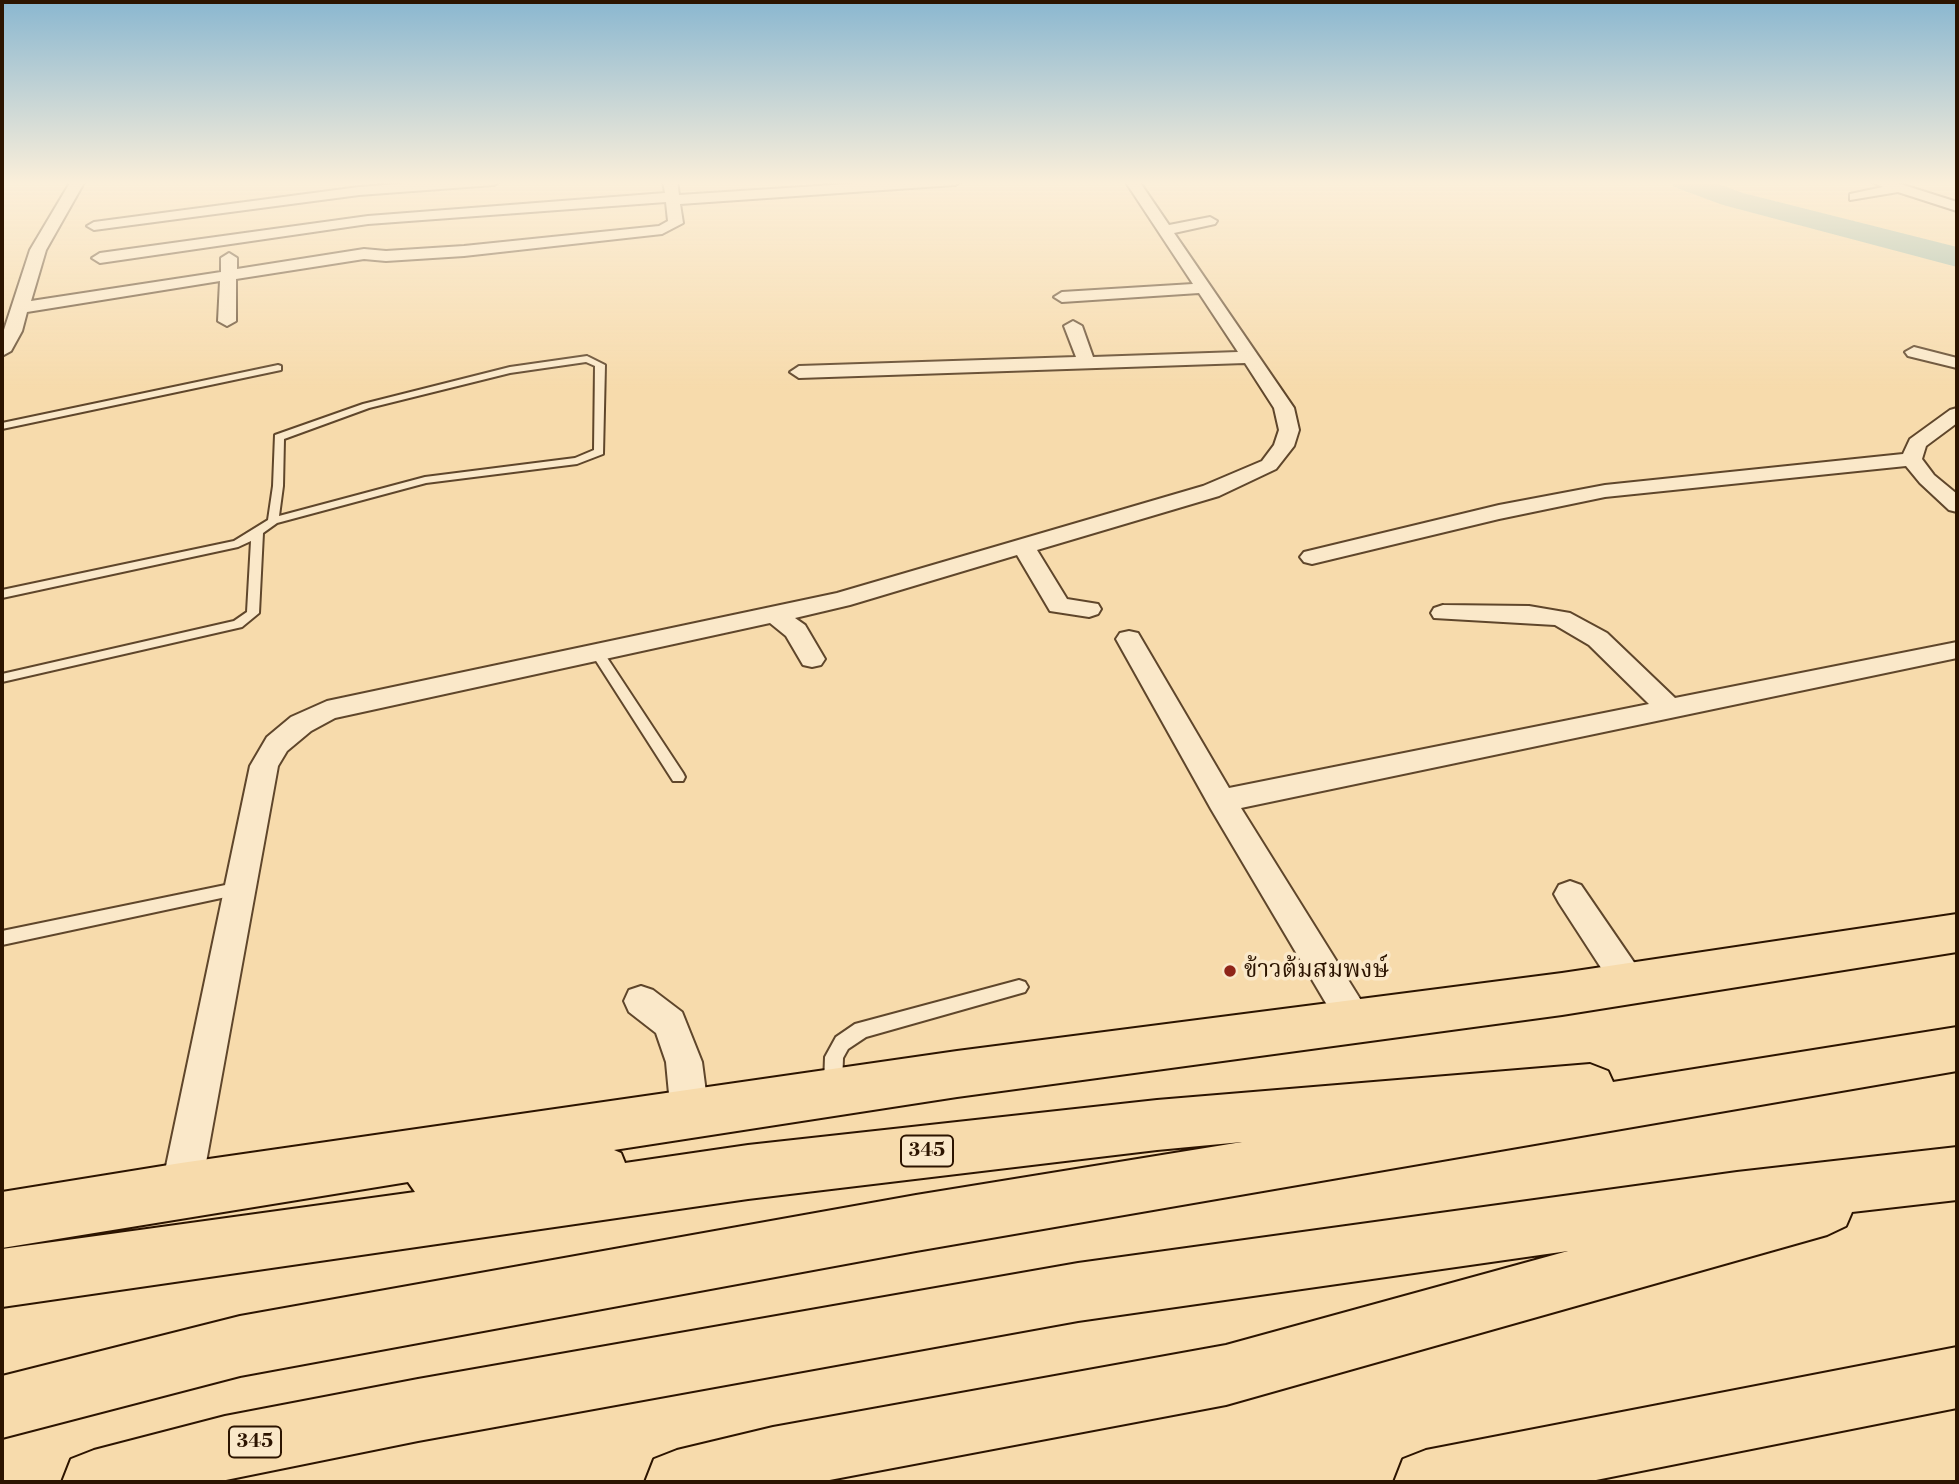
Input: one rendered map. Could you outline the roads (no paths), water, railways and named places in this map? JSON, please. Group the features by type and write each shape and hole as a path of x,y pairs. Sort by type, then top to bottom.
{"main road":[{"path":"4,1221 181,1189 833,1093 1630,984 1957,933"},
{"name":"345","path":"2,1407 240,1346 916,1223 1957,1049"},
{"name":"345","path":"2,1278 748,1172 1157,1125 1857,1066"},
{"path":"300,1172 748,1172"},
{"name":"345","path":"94,1482 225,1448 418,1410 1078,1292 1737,1199 1950,1174"},
{"name":"345","path":"677,1482 773,1459 1226,1375 1950,1174"},
{"path":"1426,1482 1524,1474 1957,1377"}],"street":[{"path":"2,351 40,250"},
{"path":"100,258 153,250"},
{"path":"226,321 230,250"},
{"path":"18,313 386,256 471,250"},
{"path":"181,1189 264,766 276,744 301,724 327,710 841,600 1212,491 1269,465 1284,446 1289,430 1284,408 1179,250"},
{"path":"1062,296 1206,288"},
{"path":"1073,327 1087,364"},
{"path":"1914,352 1957,363"},
{"path":"799,372 1252,357"},
{"path":"1912,459 1917,443 1957,414"},
{"path":"1912,459 1927,480 1957,505"},
{"path":"1312,557 1499,512 1605,491 1912,459"},
{"path":"1023,546 1059,606 1089,609"},
{"path":"1443,613 1529,614 1560,618 1598,639 1668,708"},
{"path":"776,615 796,631 812,659"},
{"path":"1129,639 1221,800 1355,1021"},
{"path":"1221,800 1957,650"},
{"path":"1570,894 1630,984"},
{"path":"641,1001 670,1023 684,1062 690,1115"}],"lane":[{"path":"2,594 238,544 273,521 425,480 577,461 599,452 600,365 587,359 510,370 366,406 279,438 278,486 273,521"},
{"path":"2,426 278,368"},
{"path":"2,678 238,624 253,613 257,531"},
{"path":"597,653 678,777"},
{"path":"2,938 240,887"},
{"path":"833,1093 834,1057 842,1043 860,1030 1019,987"}],"waterway":[{"path":"1933,250 1957,257"}],"place":[{"name":"ข้าวต้มสมพงษ์","path":"1230,971"}]}
